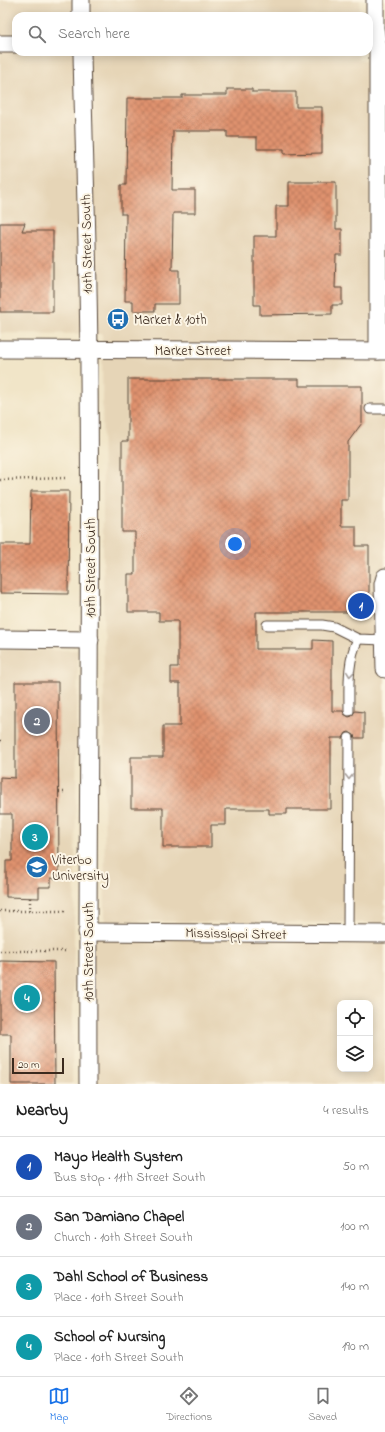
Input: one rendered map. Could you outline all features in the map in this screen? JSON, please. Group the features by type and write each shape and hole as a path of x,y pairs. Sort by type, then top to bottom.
{"street":[{"path":"81,0 81,12"},
{"path":"375,0 382,351"},
{"path":"0,44 12,44"},
{"name":"10th Street South","path":"82,56 89,350 90,640 87,932 88,1084"},
{"name":"Market Street","path":"0,349 382,351"},
{"path":"385,577 385,669"},
{"path":"0,639 90,640"},
{"name":"Mississippi Street","path":"87,932 385,934"}],"lane":[{"path":"370,409 385,409"},
{"path":"267,626 322,625 334,627 358,639 384,640"},
{"path":"349,711 349,680 351,663 353,648 358,639"},
{"path":"348,934 349,738"}],"path":[{"path":"0,480 65,478"},
{"path":"59,792 67,792"},
{"path":"30,898 30,911"},
{"path":"0,911 67,911"},
{"path":"0,951 67,951"}],"shaded area":[{"path":"0,0 360,0 359,12 12,12 12,56 358,56 359,60 385,60 385,923 105,921 102,334 0,333"},
{"name":"Viterbo University","path":"0,650 78,650 72,1084 0,1084"},
{"path":"87,932 385,934 385,1084 88,1084"}],"building":[{"path":"227,89 252,89 252,92 296,92 296,107 322,107 322,153 284,154 284,149 257,149 257,137 227,137 227,131 173,131 172,190 195,190 195,213 173,213 172,270 179,270 179,304 155,304 155,311 133,311 133,301 125,301 126,214 121,214 121,185 126,185 127,98 182,98 182,95 227,95"},
{"path":"289,182 336,182 336,229 342,229 342,255 336,255 335,288 342,288 342,305 332,305 332,314 260,315 260,305 254,305 254,236 276,236 276,206 289,206"},
{"path":"0,223 25,223 22,231 53,231 53,312 0,312"},
{"path":"128,379 299,379 299,386 362,386 362,423 348,442 348,500 341,500 341,526 356,526 356,546 369,546 369,612 256,612 256,649 313,649 313,640 332,641 332,711 343,711 344,714 349,717 352,716 355,711 364,712 364,738 355,738 354,735 349,732 346,733 343,738 331,738 331,809 287,809 287,814 269,814 269,809 226,809 226,825 211,825 211,847 163,847 163,808 131,808 131,757 163,757 163,726 180,726 180,683 171,683 171,667 178,667 178,621 159,621 159,612 128,612 128,574 135,574 135,532 122,532 122,441 128,441"},
{"path":"31,491 69,491 68,594 0,593 0,544 30,544"},
{"path":"15,682 58,682 59,879 51,878 51,887 39,887 39,898 6,897 6,861 12,861 12,814 0,814 0,777 15,778"},
{"path":"0,961 54,962 55,1084 11,1084 11,1034 0,1034"}],"place":[{"name":"Market & 10th","path":"118,319"},
{"name":"Mayo Health System","path":"361,606"},
{"name":"San Damiano Chapel","path":"37,721"},
{"name":"Dahl School of Business","path":"35,837"},
{"name":"Viterbo University","path":"37,867"},
{"name":"School of Nursing","path":"27,998"}]}
